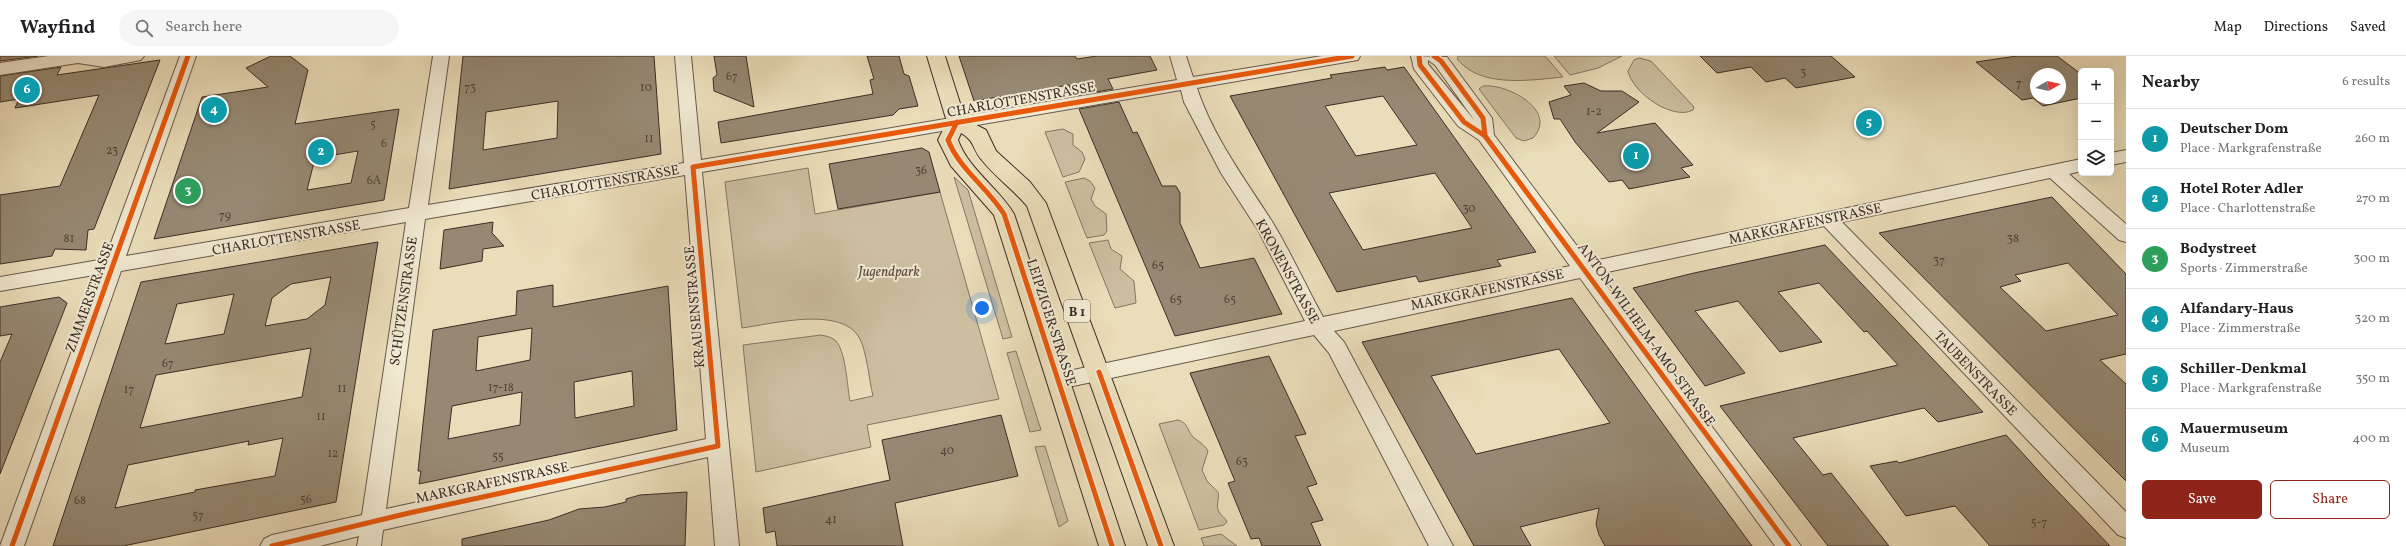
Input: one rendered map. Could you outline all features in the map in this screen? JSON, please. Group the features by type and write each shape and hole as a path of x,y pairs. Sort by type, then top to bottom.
{"main road":[{"path":"936,56 956,122"},
{"name":"LEIPZIGER STRASSE","path":"1112,546 1004,214 997,200 964,170 952,152 948,140 956,122 980,135 988,155 1023,187 1036,203 1099,372 1161,546"}],"street":[{"path":"0,69 83,57 104,60 135,56"},
{"name":"ZIMMERSTRASSE","path":"12,546 188,56"},
{"name":"SCHÜTZENSTRASSE","path":"369,546 416,215 420,200 441,56"},
{"name":"KRAUSENSTRASSE","path":"683,56 727,546"},
{"name":"KRONENSTRASSE","path":"1178,56 1193,102 1230,173 1266,228 1317,325 1337,348 1441,546"},
{"name":"CHARLOTTENSTRASSE","path":"0,284 1352,56"},
{"name":"ANTON-WILHELM-AMO-STRASSE","path":"1419,56 1420,64 1464,122 1486,136 1789,546"},
{"name":"ANTON-WILHELM-AMO-STRASSE","path":"1434,56 1441,61 1483,118 1486,136"},
{"path":"2114,158 2126,156"},
{"name":"MARKGRAFENSTRASSE","path":"1059,381 1317,325 2078,166"},
{"path":"2054,171 2126,235"},
{"name":"TAUBENSTRASSE","path":"1827,218 2126,528"},
{"name":"MARKGRAFENSTRASSE","path":"272,546 372,522 718,446"}],"green space":[{"path":"1458,56 1545,56 1563,77 1511,80 1485,77 1473,72 1463,65 1458,59"},
{"path":"1554,56 1622,56 1598,68 1570,75"},
{"path":"1639,58 1651,61 1694,107 1693,110 1675,112 1664,108 1637,88 1628,71 1634,60"},
{"path":"1483,86 1493,86 1516,94 1535,108 1539,118 1539,128 1533,138 1524,141 1516,138 1479,89"},
{"path":"1063,129 1073,134 1073,145 1082,152 1085,159 1079,172 1063,177 1045,132"},
{"name":"Jugendpark","path":"808,168 815,214 940,192 999,399 867,425 871,447 756,472 743,345 821,335 830,337 839,345 842,352 846,369 850,401 873,396 866,359 860,339 851,329 839,322 806,319 742,328 725,182"},
{"path":"954,177 968,190 1012,337 1003,339"},
{"path":"1084,178 1090,181 1095,188 1091,199 1095,206 1106,214 1107,231 1104,235 1087,238 1065,182"},
{"path":"1108,240 1111,249 1122,256 1120,269 1134,281 1136,303 1115,308 1089,243"},
{"path":"1016,351 1041,430 1030,432 1007,353"},
{"path":"1178,420 1182,421 1186,425 1191,435 1208,451 1202,470 1207,481 1218,492 1218,509 1227,522 1224,525 1199,530 1159,424"},
{"path":"1045,446 1068,521 1059,527 1035,447"},
{"path":"1221,534 1237,546 1204,546 1201,538"}],"building":[{"path":"0,56 38,56 0,61"},
{"path":"271,56 290,56 308,70 295,124 399,109 384,200 154,239 202,97 268,87 246,68","holes":["358,151 351,183 307,190 315,158"]},
{"path":"463,56 654,56 661,154 449,189","holes":["558,101 557,138 483,150 486,112"]},
{"path":"714,56 746,56 754,107 714,91 713,78 717,75"},
{"path":"867,56 899,56 904,74 909,76 918,106 899,109 893,115 721,143 718,122 873,94 870,80 874,79"},
{"path":"959,56 1075,56 1077,59 1097,56 1150,56 1157,70 1108,79 1113,89 1073,96 1069,85 974,101"},
{"path":"1700,56 1831,56 1855,77 1796,88 1785,78 1766,82 1751,67 1717,73"},
{"path":"2017,56 2057,56 2078,72 2078,99 2066,101 2066,68 2030,68 2030,99 2022,100 1976,62"},
{"path":"160,60 94,229 88,230 86,250 55,249 52,256 0,264 0,195 60,186 99,95 15,108 19,99 0,102 0,76 61,67 57,75"},
{"path":"1385,67 1387,70 1404,67 1536,252 1497,260 1501,266 1419,282 1416,276 1337,292 1230,96 1332,78 1330,75","holes":["1383,96 1417,145 1356,156 1325,106","1435,173 1472,228 1363,250 1329,193"]},
{"path":"1584,83 1601,91 1622,91 1639,102 1597,133 1655,123 1693,165 1681,168 1690,177 1629,189 1622,180 1609,182 1575,142 1560,119 1554,119 1549,102 1571,95 1564,86"},
{"path":"1119,102 1133,133 1137,132 1162,186 1176,186 1180,193 1180,223 1200,268 1254,258 1282,314 1175,336 1079,109"},
{"path":"2040,104 2052,104 2043,106"},
{"path":"922,148 929,152 940,192 838,209 829,164"},
{"path":"2052,197 2126,274 2126,354 2100,360 2126,384 2126,481 1879,233","holes":["2068,263 2118,315 2046,331 2000,287 2021,281 2015,275"]},
{"path":"493,222 492,233 504,246 483,249 482,261 440,269 444,230"},
{"path":"378,242 336,502 123,546 53,546 141,282","holes":["331,277 325,305 307,319 265,326 272,298 291,284","234,294 224,334 165,344 177,304","311,348 302,397 140,428 156,375","283,438 275,476 195,490 195,492 115,508 128,465 249,441 248,445"]},
{"path":"1825,245 1983,412 1938,422 1924,408 1793,438 1823,475 1831,473 1889,546 1828,546 1720,406 1898,365 1867,331 1864,332 1819,283 1778,292 1822,342 1780,352 1738,301 1695,311 1745,373 1705,386 1633,288 1694,273"},
{"path":"553,285 553,307 668,286 677,430 419,484 421,471 418,471 433,330 516,315 517,291","holes":["532,328 530,360 476,371 478,337","632,371 634,406 575,418 574,382","522,392 520,425 448,439 452,406"]},
{"path":"59,297 67,303 0,474 0,362 12,334 0,336 0,307"},
{"path":"1572,298 1752,546 1605,546 1599,535 1596,524 1599,508 1520,527 1531,546 1474,546 1362,342","holes":["1559,349 1610,423 1476,454 1431,376"]},
{"path":"1269,356 1306,434 1295,436 1317,484 1307,487 1323,520 1311,523 1321,546 1262,546 1259,538 1251,539 1228,483 1235,481 1190,373"},
{"path":"1001,415 1018,476 895,503 903,546 777,546 775,531 766,533 763,508 890,480 882,440"},
{"path":"2006,435 2110,546 1990,546 1955,506 1906,516 1870,466 1897,461 1899,463"},
{"path":"687,492 685,546 462,546 462,539 549,520 579,509 605,507 626,502 626,499 640,495"}],"cycle path":[{"path":"12,546 188,56"},
{"path":"272,546 328,534 409,513 718,446 693,167 1352,56"},
{"path":"1419,56 1420,65 1464,122 1485,136 1789,546"},
{"path":"1434,56 1441,61 1483,118 1485,136"},
{"path":"957,122 948,140 952,151 958,161 998,204 1004,214 1112,546"},
{"path":"1099,372 1161,546"}],"place":[{"name":"Mauermuseum","path":"27,90"},
{"name":"Alfandary-Haus","path":"214,110"},
{"name":"Schiller-Denkmal","path":"1869,123"},
{"name":"Hotel Roter Adler","path":"321,152"},
{"name":"Deutscher Dom","path":"1636,156"},
{"name":"Bodystreet","path":"188,191"}]}
